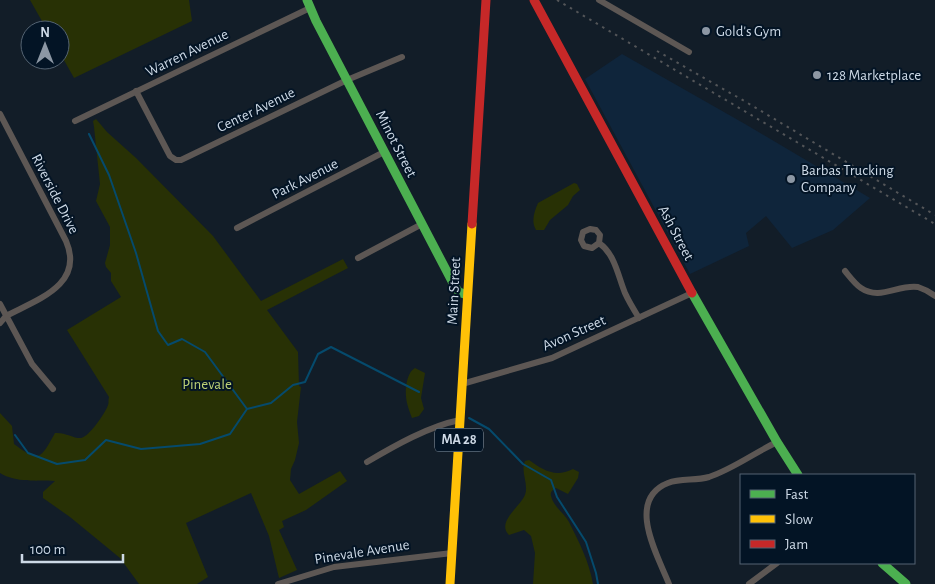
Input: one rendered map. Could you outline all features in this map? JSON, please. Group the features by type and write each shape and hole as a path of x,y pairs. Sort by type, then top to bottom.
{"street":[{"name":"Main Street","path":"450,584 486,0"},
{"name":"Ash Street","path":"534,0 692,293 777,442 797,474"},
{"path":"599,0 688,52"},
{"name":"Minot Street","path":"308,4 455,287 459,292 467,295"},
{"name":"Warren Avenue","path":"75,121 308,4"},
{"name":"Center Avenue","path":"136,91 170,156 176,160 183,160 347,80 402,57"},
{"name":"Riverside Drive","path":"1,119 66,241 70,260 67,275 58,287 6,316"},
{"name":"Park Avenue","path":"237,228 384,152"},
{"path":"358,258 422,224"},
{"path":"599,243 605,248 614,263 626,295 639,318"},
{"path":"845,271 858,286 870,292 880,293 917,287 935,296"},
{"name":"Avon Street","path":"462,384 552,358 692,293"},
{"path":"0,304 32,364 53,389"},
{"path":"0,323 6,316"},
{"path":"367,462 397,445 432,429 460,420"},
{"path":"669,584 646,523 647,506 652,494 658,488 673,482 716,474 777,442"},
{"name":"Pinevale Avenue","path":"278,584 334,567 452,553"},
{"path":"749,584 776,564"},
{"path":"883,564 906,584"}],"shaded area":[{"path":"622,54 870,198 833,230 792,248 766,216 746,233 749,246 690,274 585,79"}],"green space":[{"path":"30,0 189,0 192,21 74,78 70,70 70,20 41,20"},
{"name":"Pinevale","path":"96,119 213,236 261,301 343,259 348,268 267,310 298,352 299,386 301,387 297,422 299,443 291,469 290,480 299,494 340,471 347,481 306,510 282,521 284,527 279,530 297,570 279,578 269,536 251,493 186,523 208,577 197,584 139,584 120,558 70,517 43,498 43,492 55,481 20,480 0,473 0,413 12,426 14,444 35,456 43,453 55,433 79,438 84,437 97,424 108,404 109,397 67,330 121,297 111,281 111,273 105,263 110,245 110,227 96,201 100,184 93,121"},
{"path":"574,183 577,184 580,190 573,196 568,205 550,220 544,230 536,230 534,217 538,203"},
{"path":"415,368 425,373 421,398 424,409 419,416 412,418 407,405 406,391 409,375"},
{"path":"529,460 550,472 560,473 573,469 579,472 578,478 568,494 556,488 552,491 551,495 554,503 569,522 580,544 593,584 533,584 535,553 531,536 524,530 509,535 505,525 525,495 524,465 525,461"}],"waterway":[{"path":"89,134 109,175 136,253 158,331 168,345 182,339 205,352 247,409 271,403 293,385 305,382 318,354 331,347 419,392"},
{"path":"15,435 28,453 57,464 85,460 106,440 141,449 200,444 230,434 247,409"},
{"path":"469,418 489,429 523,464 551,480 557,497 586,542 598,584"}],"railway":[{"path":"557,0 935,224"},
{"path":"657,51 935,215"}],"traffic: fast":[{"path":"307,0 316,21 455,287 459,292 467,295"},
{"path":"692,293 777,442 797,474"},
{"path":"883,564 906,584"}],"traffic: slow":[{"path":"450,584 472,224"}],"traffic: jam":[{"path":"472,224 486,0"},
{"path":"534,0 692,293"}],"place":[{"name":"Gold's Gym","path":"706,31"},
{"name":"128 Marketplace","path":"817,75"},
{"name":"Barbas Trucking Company","path":"791,179"}]}
